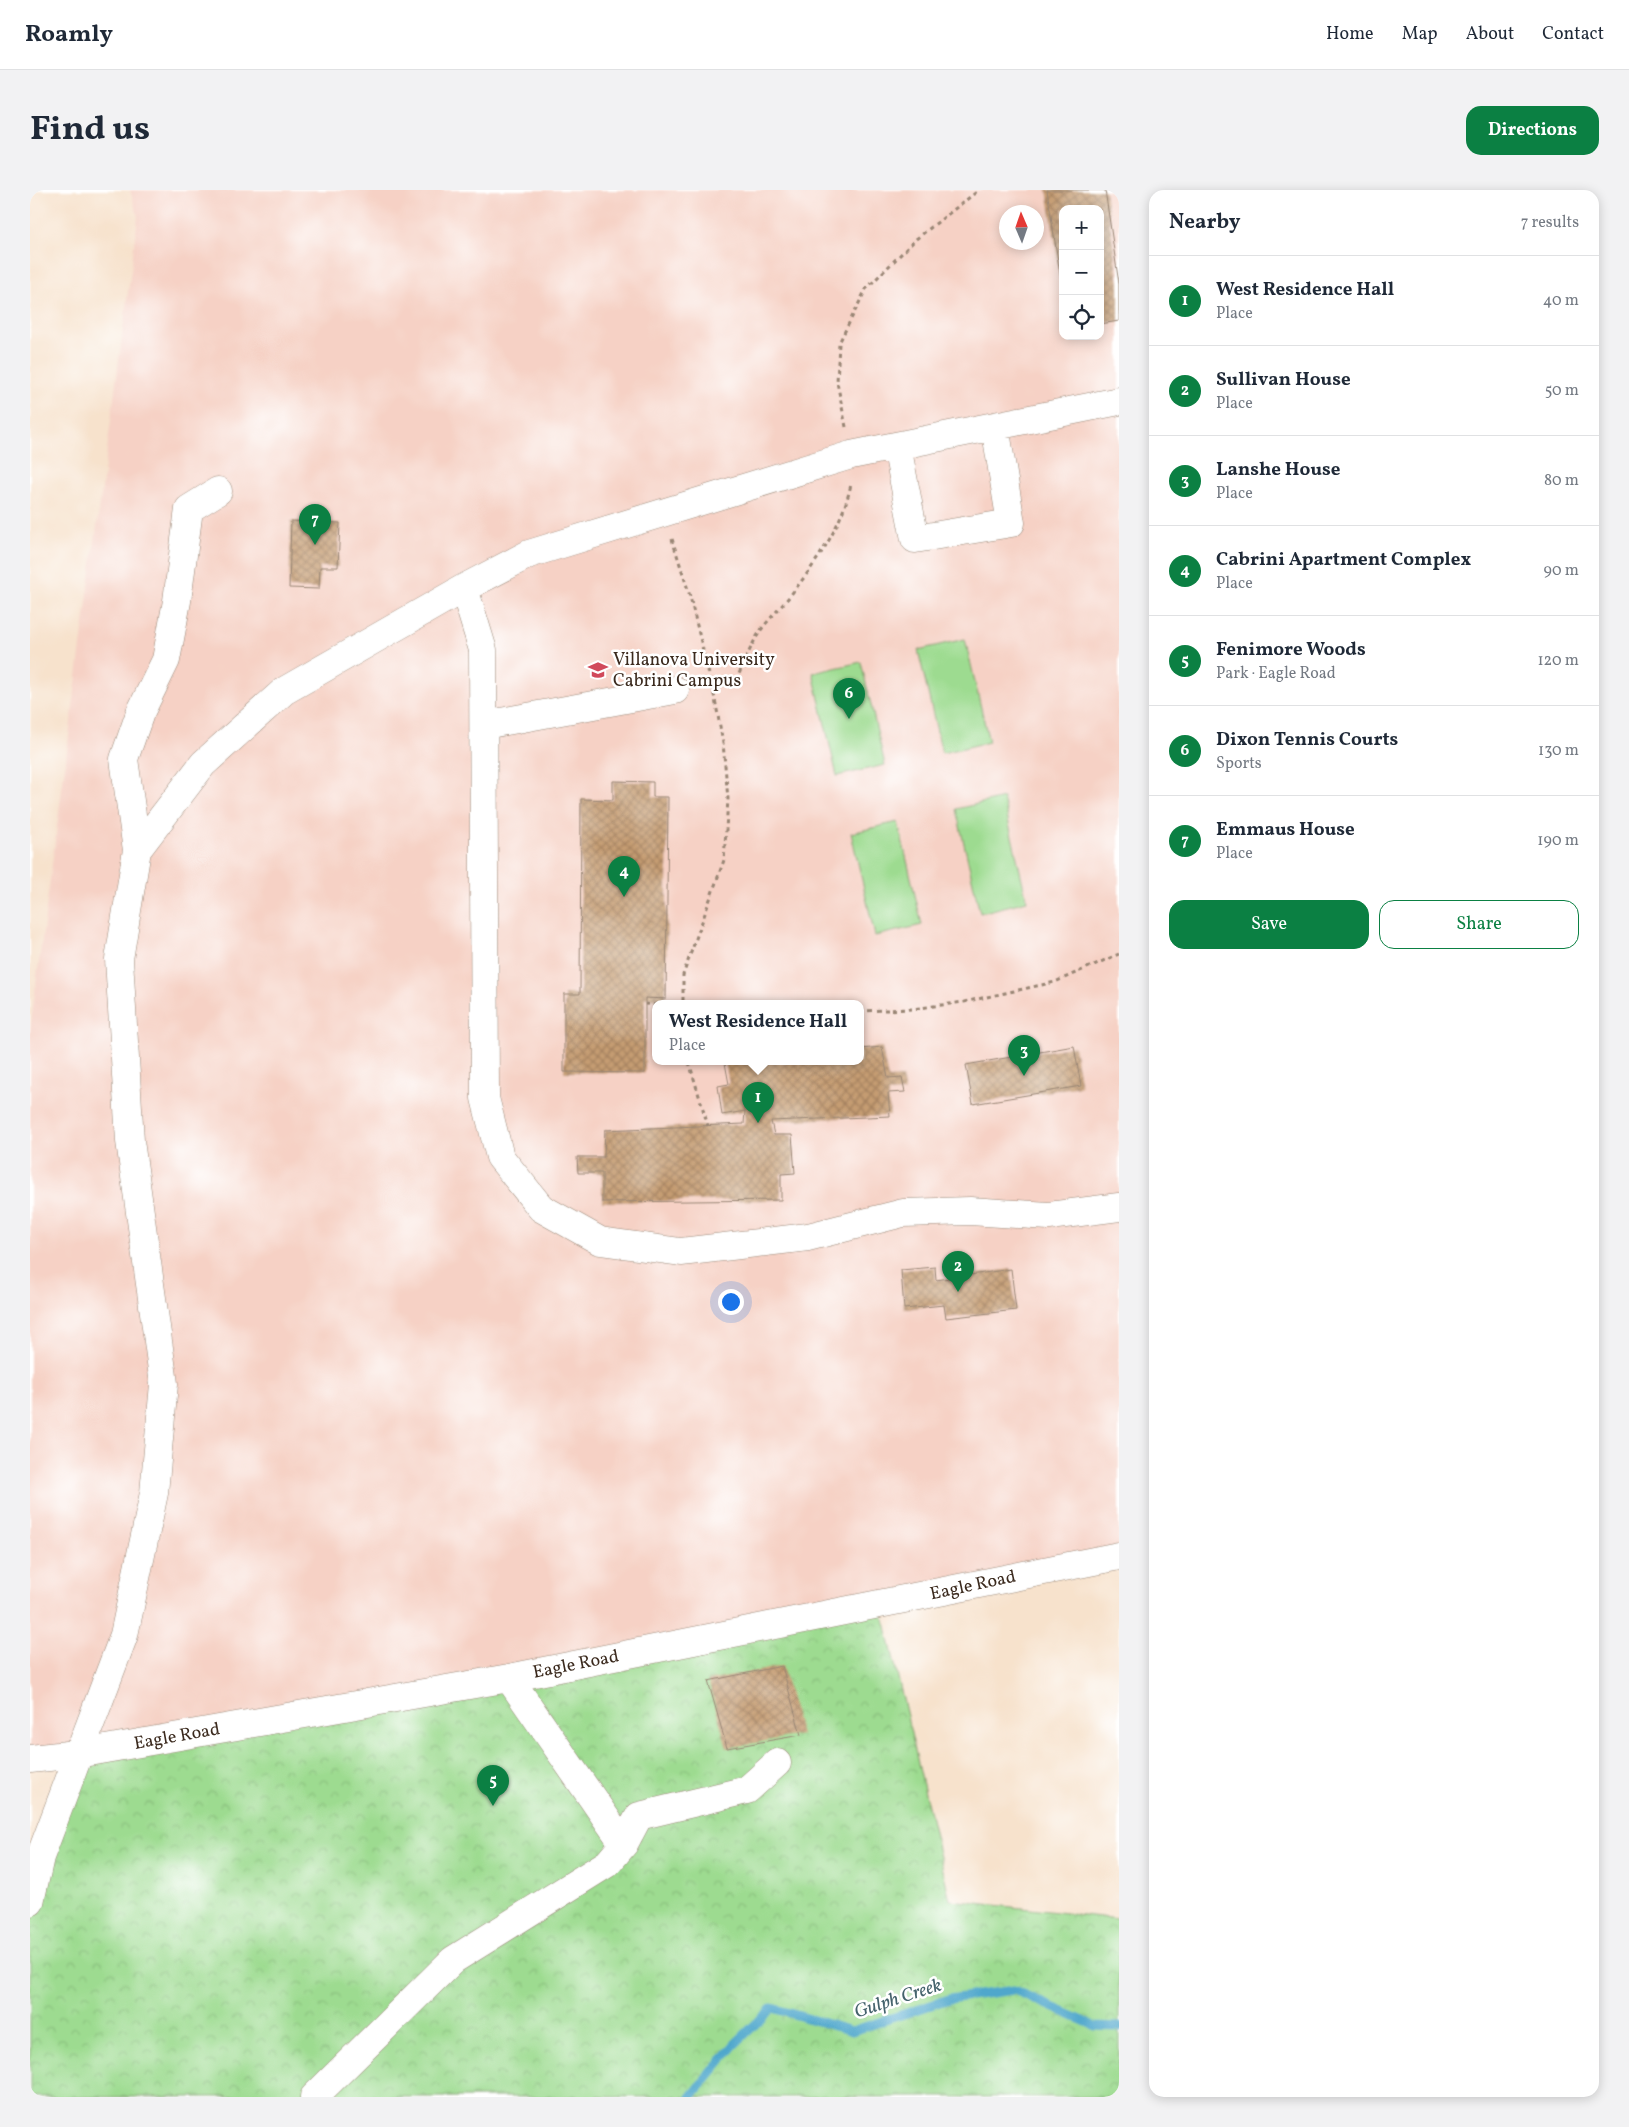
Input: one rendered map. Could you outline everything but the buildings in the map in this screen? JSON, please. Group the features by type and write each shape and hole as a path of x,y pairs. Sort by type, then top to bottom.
{"street":[{"path":"137,850 203,764 284,691 464,588 529,554 851,455 1119,400"},
{"path":"897,446 915,539 1011,522 995,426"},
{"path":"30,1902 40,1857 77,1754 124,1634 154,1492 164,1384 130,1141 119,959 137,850 124,759 140,713 166,660 177,601 189,509 218,492"},
{"path":"464,588 483,650 486,1098 500,1157 541,1208 600,1242 681,1252 808,1237 903,1214 970,1211 1049,1216 1119,1207"},
{"path":"484,725 675,690"},
{"name":"Eagle Road","path":"30,1759 77,1754 509,1678 1119,1556"},
{"path":"509,1678 624,1844"},
{"path":"314,2097 453,1960 608,1863 624,1844 639,1816 747,1790 777,1763"}],"path":[{"path":"663,512 689,592 715,699 723,743 728,799 724,860 683,975 683,1000"},
{"path":"864,1011 912,1009 964,1002 1055,982 1119,954"},
{"path":"645,1004 652,1004"},
{"path":"690,1065 708,1126"}],"shaded area":[{"name":"Villanova University Cabrini Campus","path":"130,190 1119,190 1119,1556 30,1757 30,1030 138,217"}],"green space":[{"path":"965,639 989,742 942,753 918,650"},
{"path":"861,662 885,765 837,776 813,673"},
{"path":"1003,798 1027,901 980,913 956,809"},
{"path":"898,822 922,925 875,936 851,833"},
{"path":"881,1605 950,1900 1119,1919 1119,2097 30,2097 30,1902 77,1754"}],"waterway":[{"name":"Gulph Creek","path":"691,2097 734,2045 772,2008 852,2031 949,1999 1014,1990 1095,2026 1119,2027"}],"place":[{"name":"Emmaus House","path":"315,545"},
{"name":"Villanova University Cabrini Campus","path":"598,670"},
{"name":"Dixon Tennis Courts","path":"849,719"},
{"name":"Cabrini Apartment Complex","path":"624,897"},
{"name":"Lanshe House","path":"1024,1076"},
{"name":"West Residence Hall","path":"758,1123"},
{"name":"Sullivan House","path":"958,1292"},
{"name":"Fenimore Woods","path":"493,1806"}]}
